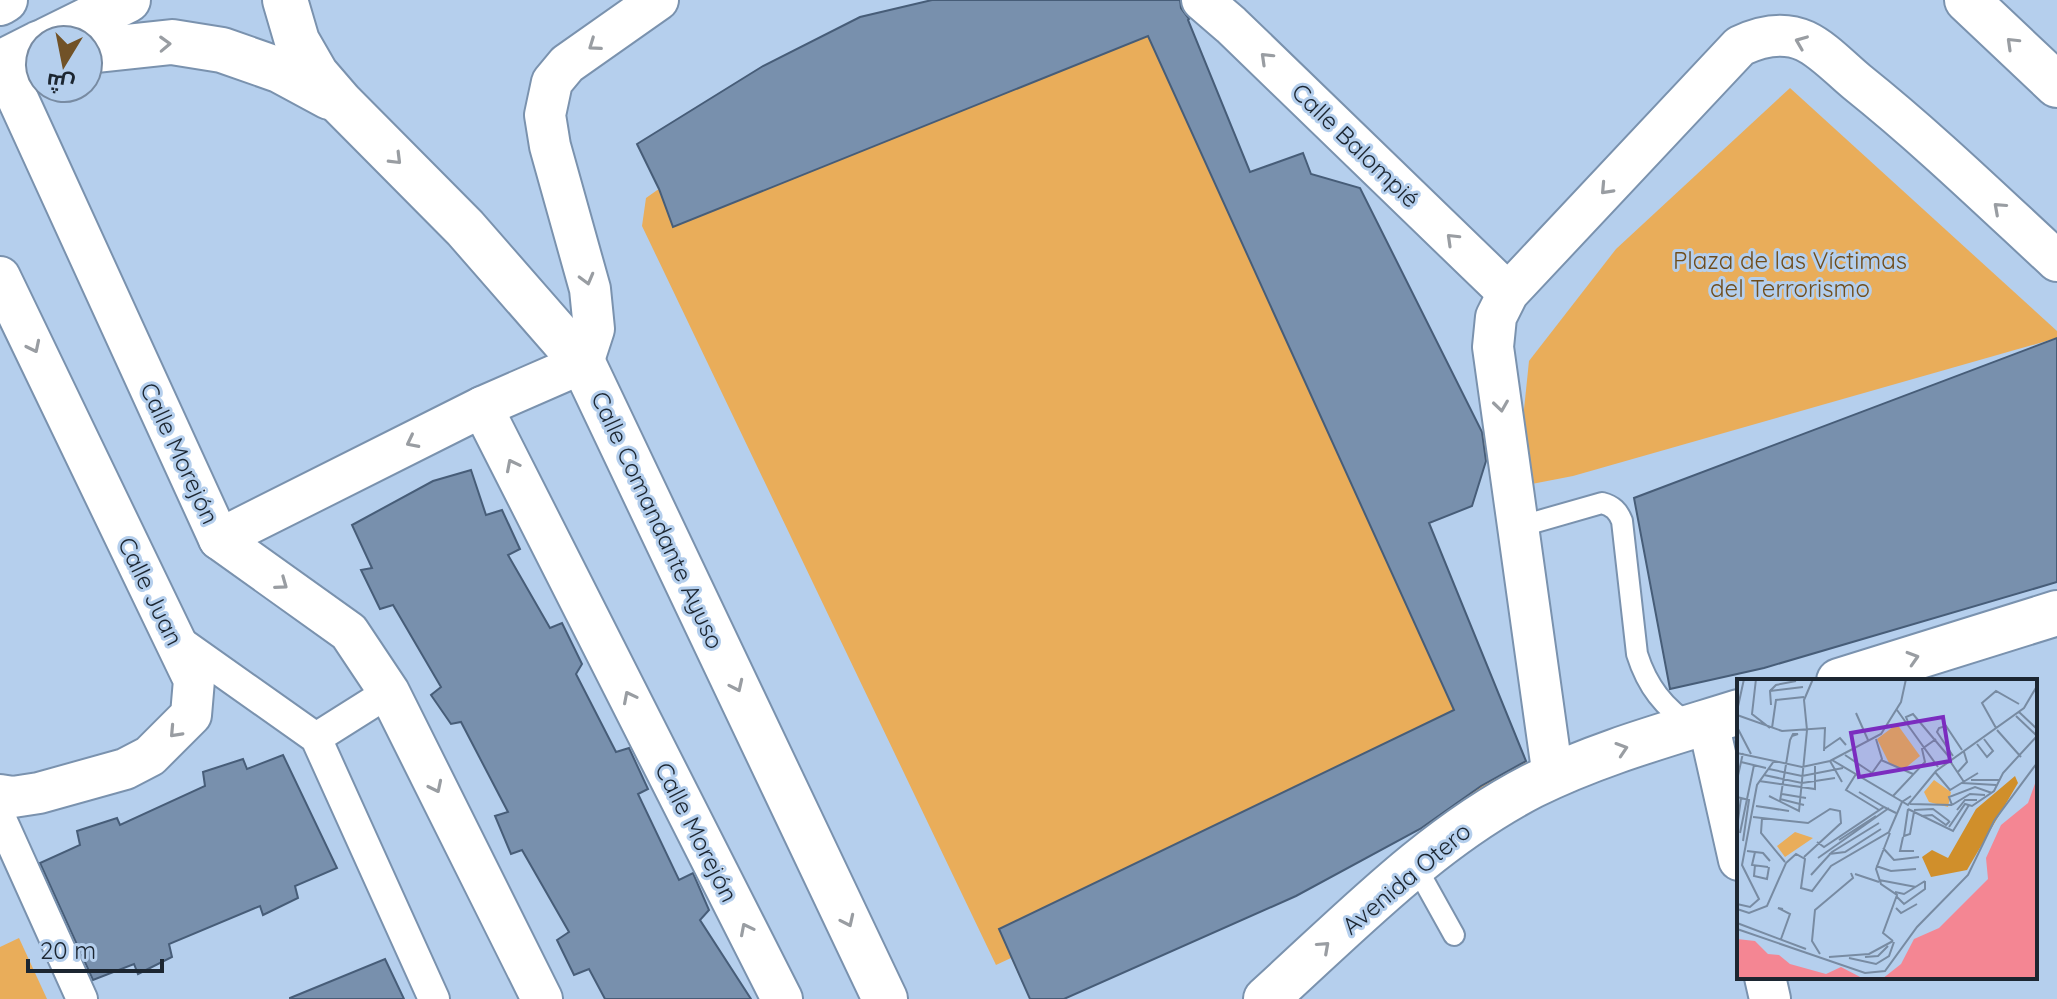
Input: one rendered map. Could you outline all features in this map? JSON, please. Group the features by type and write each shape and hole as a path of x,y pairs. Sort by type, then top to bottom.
{"main road":[{"path":"79,24 128,0"},
{"name":"Calle Comandante Ayuso","path":"285,0 297,41 316,74 465,228 583,363 885,999"},
{"path":"1967,0 2057,85"},
{"name":"Calle Comandante Ayuso","path":"104,49 172,42 222,50 279,70 341,103"},
{"path":"1845,679 2057,613"},
{"name":"Avenida Otero","path":"1266,999 1415,865 1471,823 1531,787 1595,757 1713,720"}],"street":[{"path":"219,539 482,407 583,363 594,329 590,289 550,146 545,115 552,82 567,64 658,0"},
{"name":"Calle Balompié","path":"1202,0 1508,293"},
{"path":"1553,777 1493,347 1496,317 1508,293 1740,46 1755,39 1787,36 1819,49 1894,111 2057,261"},
{"name":"Calle Morejón","path":"14,61 219,539 349,632 389,692 542,999"},
{"name":"Calle Juan","path":"0,277 194,680 191,715 150,756 125,769 39,793 13,797 0,795"},
{"name":"Calle Morejón","path":"482,407 782,999"},
{"path":"174,638 316,738 434,999"},
{"path":"316,738 389,692"},
{"path":"1713,720 1737,849"},
{"path":"0,817 82,999"},
{"path":"1765,979 1770,999"}],"lane":[{"path":"1518,527 1602,503 1618,512 1622,521 1637,654 1643,673 1652,690 1678,717 1713,720"},
{"path":"1415,865 1454,935"}],"green space":[{"path":"1180,0 1250,172 1303,153 1311,174 1360,188 1490,448 1472,506 1429,523 1529,770 1296,896 1064,999 1030,999 1011,958 996,965 642,226 646,198 880,33"},
{"name":"Plaza de las Víctimas del Terrorismo","path":"1790,88 2057,331 2057,338 1573,476 1516,487 1529,361 1616,249"},
{"path":"19,938 47,999 0,999 0,947"}],"building":[{"path":"932,0 1180,0 1250,172 1303,153 1311,174 1360,188 1482,432 1486,461 1472,506 1429,523 1526,761 1481,786 1420,829 1296,896 1064,999 1030,999 999,929 1454,710 1148,36 673,227 637,144 763,66 860,17"},
{"path":"2057,338 2057,582 1764,668 1670,689 1634,498"},
{"path":"471,470 486,515 502,510 520,549 508,555 550,628 562,623 582,664 576,674 616,752 629,748 648,789 638,794 679,880 693,873 709,910 700,920 751,999 605,999 589,969 574,975 557,940 569,932 522,850 511,854 495,816 508,812 461,722 451,724 431,695 441,687 393,605 380,609 361,570 372,568 352,525 433,481"},
{"path":"283,755 337,868 295,886 298,898 263,915 260,906 169,944 172,957 138,974 134,964 93,980 40,863 80,845 77,831 117,818 120,825 205,786 203,772 243,759 247,769"},
{"path":"385,959 404,999 290,999 290,998"}]}
